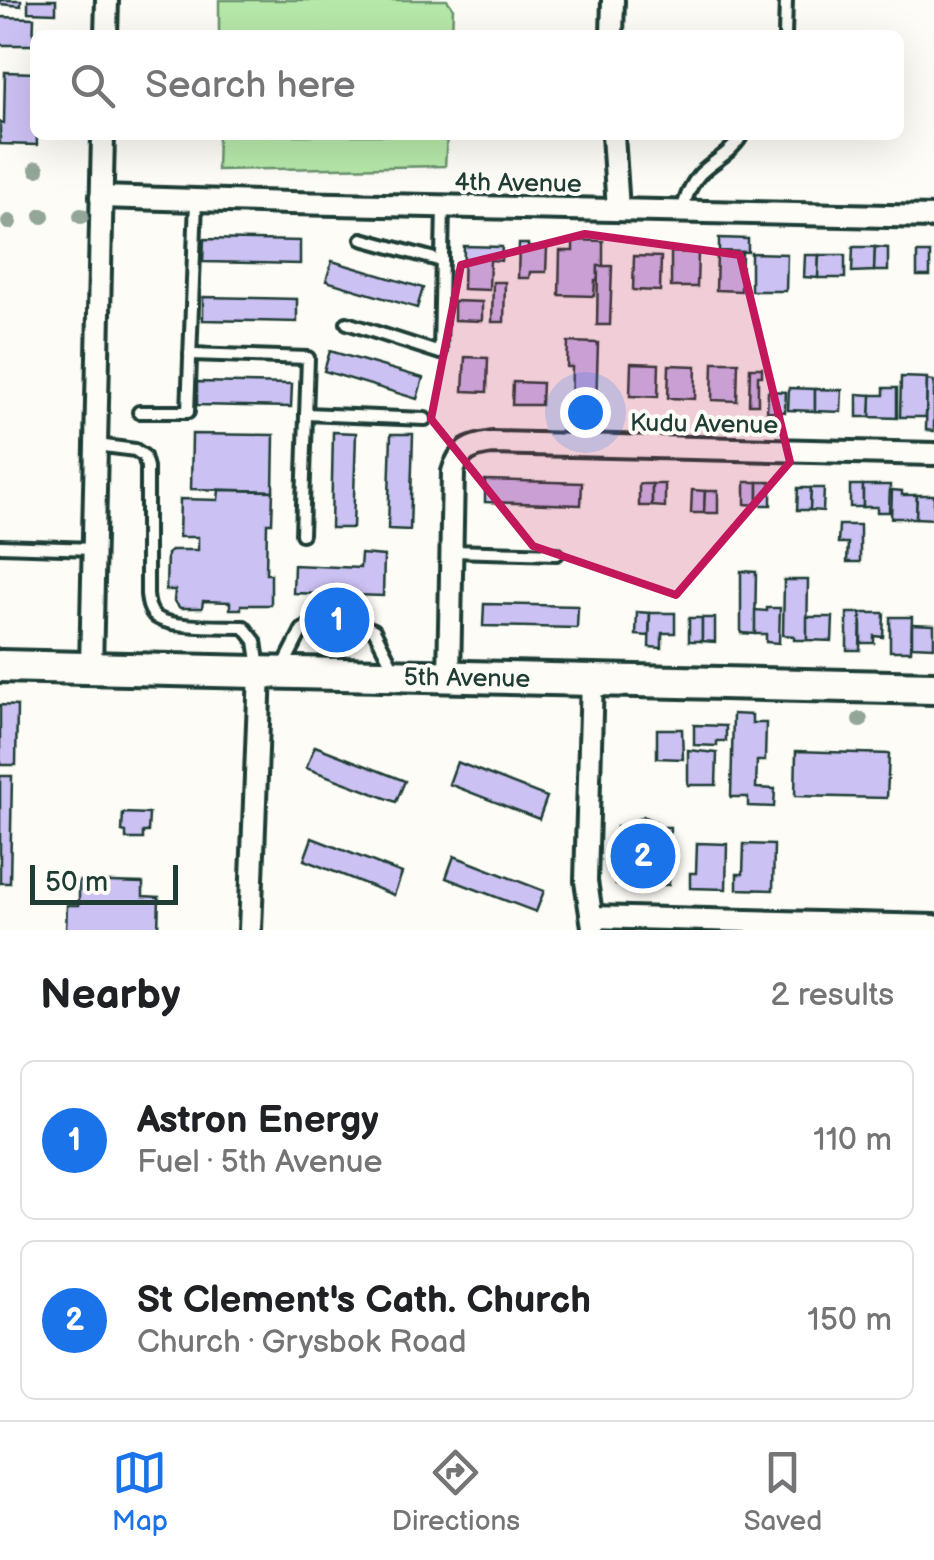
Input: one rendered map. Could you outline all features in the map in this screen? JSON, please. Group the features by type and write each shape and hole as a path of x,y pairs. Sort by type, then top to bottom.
{"main road":[{"name":"5th Avenue","path":"0,666 934,688"}],"street":[{"path":"106,30 107,0"},
{"path":"612,0 612,30"},
{"path":"90,668 103,140"},
{"path":"613,140 618,209"},
{"name":"4th Avenue","path":"102,196 934,217"},
{"name":"Kudu Avenue","path":"449,677 453,472 465,449 478,444 510,443 934,454"},
{"path":"250,930 270,672"},
{"path":"592,680 586,870 592,924 934,926"}],"lane":[{"path":"785,30 786,0"},
{"path":"682,211 692,183 739,140"},
{"path":"139,412 188,412 196,200"},
{"path":"347,323 440,352 443,206"},
{"path":"362,239 442,261"},
{"path":"190,354 308,358 302,534"},
{"path":"306,414 425,419"},
{"path":"96,445 135,450 144,456 148,606 154,616 170,623 244,626 270,672 302,630 317,620"},
{"path":"0,546 94,549"},
{"path":"452,551 557,554"},
{"path":"356,622 374,630 381,639 397,675"}],"highlighted area":[{"path":"585,234 740,255 790,462 676,595 533,546 431,419 461,265"}],"green space":[{"path":"219,0 447,0 453,8 452,30 219,30"},
{"path":"218,140 447,140 445,166 217,170"}],"building":[{"path":"0,0 21,0 21,6 0,4"},
{"path":"28,0 56,0 56,13 28,12"},
{"path":"0,17 34,18 30,45 0,45"},
{"path":"5,72 30,73 30,140 37,140 37,145 0,144 0,122 4,123"},
{"path":"719,238 748,239 748,252 719,251"},
{"path":"204,239 300,241 300,264 203,262"},
{"path":"573,240 603,241 603,266 598,266 594,296 559,295 560,251 573,251"},
{"path":"519,244 547,248 546,272 530,272 529,278 518,278"},
{"path":"464,246 502,247 501,261 490,260 489,290 463,289"},
{"path":"853,247 875,247 874,271 852,272"},
{"path":"875,247 888,248 888,271 874,271"},
{"path":"671,252 698,253 697,287 671,287"},
{"path":"717,253 742,254 741,291 716,290"},
{"path":"751,253 787,254 786,291 751,291"},
{"path":"917,253 930,253 930,276 917,276"},
{"path":"805,255 819,255 818,278 804,277"},
{"path":"819,255 845,255 845,278 818,278"},
{"path":"634,256 661,257 660,291 633,290"},
{"path":"332,261 423,288 417,308 326,281"},
{"path":"598,266 612,266 610,325 597,325"},
{"path":"493,282 505,282 504,322 492,322"},
{"path":"203,297 297,299 297,322 203,320"},
{"path":"454,301 482,302 482,321 454,320"},
{"path":"568,342 598,343 596,407 571,406"},
{"path":"330,351 423,378 417,399 324,371"},
{"path":"465,357 488,358 487,392 463,391"},
{"path":"713,362 738,362 737,401 712,400"},
{"path":"631,363 659,364 658,397 630,396"},
{"path":"669,365 696,366 695,399 668,398"},
{"path":"750,368 762,368 762,376 758,376 758,404 749,404"},
{"path":"901,377 927,378 926,417 900,417"},
{"path":"927,380 934,381 934,431 926,430"},
{"path":"197,382 292,384 291,407 197,405"},
{"path":"513,382 542,383 541,405 512,405"},
{"path":"789,388 815,389 815,411 788,410"},
{"path":"884,388 897,388 897,418 870,417 871,395 884,395"},
{"path":"815,389 842,390 841,412 815,411"},
{"path":"768,391 786,392 785,412 767,411"},
{"path":"857,394 871,395 870,417 857,417"},
{"path":"333,432 356,433 353,528 331,528"},
{"path":"192,434 274,435 273,491 191,489"},
{"path":"391,434 413,434 410,530 388,529"},
{"path":"485,480 582,483 581,505 485,502"},
{"path":"745,482 758,482 758,505 745,504"},
{"path":"758,482 771,482 771,505 758,505"},
{"path":"639,484 652,484 652,506 639,506"},
{"path":"652,484 665,484 665,507 652,506"},
{"path":"850,485 863,485 863,507 850,507"},
{"path":"863,485 890,485 889,512 863,507"},
{"path":"798,488 811,488 810,510 797,510"},
{"path":"811,488 824,488 823,511 810,510"},
{"path":"219,490 273,491 272,523 267,523 266,574 271,574 271,605 230,609 230,602 203,601 202,608 180,608 174,601 175,590 166,590 167,554 172,550 198,550 198,537 179,537 180,499 218,500"},
{"path":"692,490 705,491 704,513 691,513"},
{"path":"892,490 917,495 916,518 891,518"},
{"path":"705,491 718,491 718,513 704,513"},
{"path":"917,495 934,495 934,519 916,518"},
{"path":"839,525 860,525 860,562 847,562 848,543 838,543"},
{"path":"361,554 384,556 383,596 293,593 294,565 360,568"},
{"path":"741,571 756,572 755,634 741,633"},
{"path":"784,580 808,580 807,640 783,635"},
{"path":"318,594 356,595 354,645 317,644"},
{"path":"484,604 578,606 577,628 483,626"},
{"path":"780,608 779,643 766,642 766,634 755,634 755,610"},
{"path":"637,612 650,613 649,636 636,635"},
{"path":"650,613 675,613 675,633 662,633 662,648 649,647"},
{"path":"847,613 861,613 860,650 847,650"},
{"path":"861,613 884,613 883,637 874,636 874,643 861,643"},
{"path":"807,617 833,617 832,641 807,640"},
{"path":"890,617 912,617 911,651 890,651"},
{"path":"689,618 702,618 702,641 689,641"},
{"path":"702,618 715,618 715,642 702,641"},
{"path":"912,624 934,625 934,647 912,646"},
{"path":"0,705 17,706 16,765 0,765"},
{"path":"733,714 752,715 752,723 766,723 765,761 757,761 756,788 775,789 774,807 748,806 748,797 731,797"},
{"path":"694,725 726,726 726,741 717,741 717,746 694,745"},
{"path":"657,729 682,729 683,759 657,758"},
{"path":"315,746 405,781 396,802 306,768"},
{"path":"688,750 717,753 716,785 688,785"},
{"path":"796,751 889,754 887,798 795,796"},
{"path":"457,762 547,797 539,819 449,784"},
{"path":"0,776 12,776 10,883 0,883"},
{"path":"123,813 149,814 148,832 143,832 143,839 126,839 126,832 122,831"},
{"path":"643,816 655,822 655,827 670,827 669,885 616,884 617,827 632,827"},
{"path":"312,838 402,873 394,895 304,860"},
{"path":"697,843 727,844 726,889 690,888 690,873 696,873"},
{"path":"744,844 774,845 773,890 737,889 737,874 743,874"},
{"path":"454,856 544,891 536,912 446,878"},
{"path":"79,881 143,883 143,896 159,897 158,930 66,930 67,905 79,905"}],"place":[{"name":"Astron Energy","path":"337,620"},
{"name":"St Clement's Cath. Church","path":"643,856"}]}
